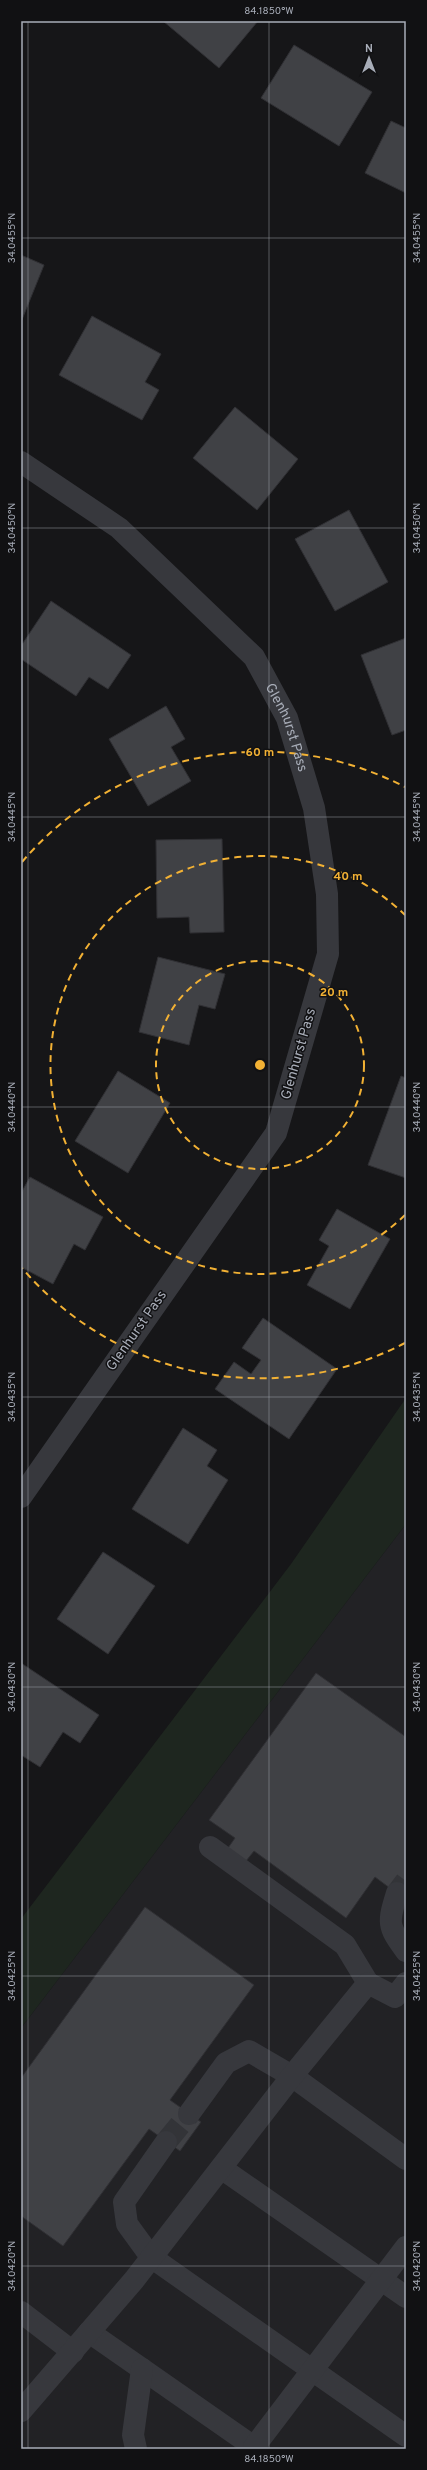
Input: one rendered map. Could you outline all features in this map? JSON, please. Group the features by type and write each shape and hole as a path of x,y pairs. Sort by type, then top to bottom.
{"street":[{"name":"Glenhurst Pass","path":"21,462 119,528 254,657 287,718 314,808 327,894 328,954 276,1133 21,1497"},
{"path":"210,1847 345,1945 368,1983 402,1995"},
{"path":"397,1893 389,1920 396,1938 406,1951"},
{"path":"21,2411 90,2332 151,2257 292,2076 368,1983"},
{"path":"189,2114 226,2063 249,2051 292,2076 406,2159"},
{"path":"166,2142 124,2202 127,2224 151,2257 406,2436"},
{"path":"221,2168 406,2297"},
{"path":"90,2332 256,2448 312,2370 406,2247"},
{"path":"21,2312 73,2352"},
{"path":"136,2449 133,2435 142,2369"}],"shaded area":[{"path":"406,1398 406,1524 21,2028 21,1919 291,1564"},
{"path":"406,1524 406,2449 21,2449 21,2028"}],"building":[{"path":"163,21 258,21 219,68"},
{"path":"294,45 372,92 339,146 261,98"},
{"path":"391,121 406,128 406,193 365,173"},
{"path":"21,255 44,265 21,322"},
{"path":"92,316 161,354 145,382 159,390 142,420 59,375"},
{"path":"235,407 298,459 257,510 193,458"},
{"path":"349,510 388,582 335,611 295,539"},
{"path":"51,601 131,655 108,689 89,677 76,696 21,659 21,646"},
{"path":"406,638 406,730 392,735 361,655"},
{"path":"166,706 185,739 171,747 191,781 148,806 109,739"},
{"path":"222,839 224,932 190,933 189,917 157,918 156,840"},
{"path":"158,957 225,974 215,1009 199,1005 189,1045 139,1032"},
{"path":"118,1071 170,1103 128,1173 75,1141"},
{"path":"401,1076 406,1078 406,1178 368,1165"},
{"path":"30,1177 103,1217 85,1250 74,1244 53,1284 21,1267 21,1193"},
{"path":"337,1209 390,1239 350,1309 307,1285 329,1246 319,1240"},
{"path":"263,1318 337,1369 289,1439 215,1389 234,1362 251,1374 261,1360 242,1348"},
{"path":"183,1428 217,1450 207,1466 228,1480 188,1544 132,1509"},
{"path":"103,1552 155,1586 108,1654 57,1619"},
{"path":"21,1663 99,1715 80,1743 63,1732 40,1767 21,1755"},
{"path":"316,1673 406,1737 406,1900 375,1877 346,1918 254,1851 246,1861 228,1848 235,1838 209,1820"},
{"path":"145,1907 254,1985 170,2100 201,2122 180,2151 149,2129 63,2246 21,2216 21,2078"}],"tunnel":[{"path":"397,1893 406,1881"},
{"path":"166,2142 189,2114"}]}
